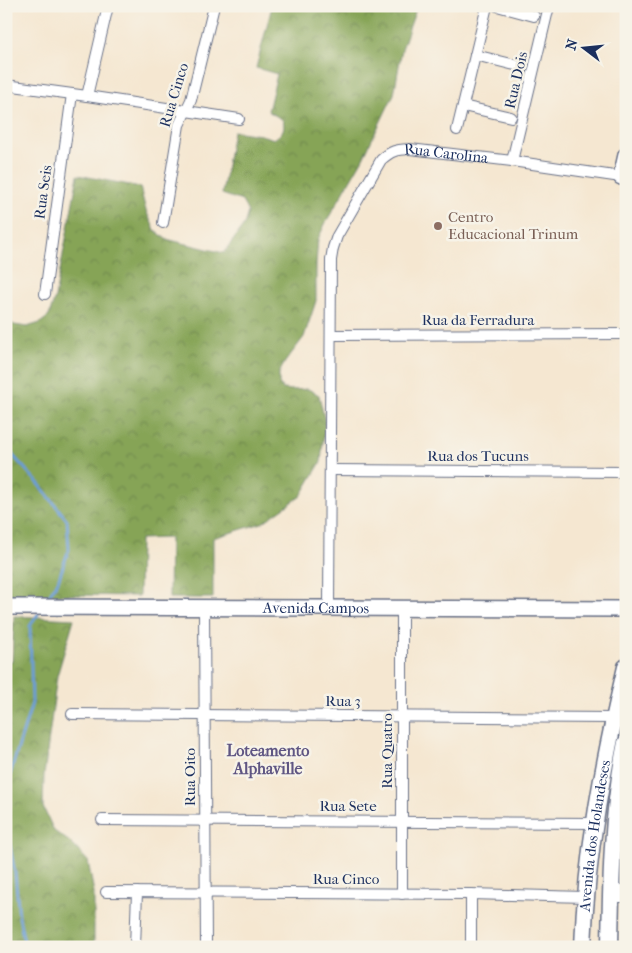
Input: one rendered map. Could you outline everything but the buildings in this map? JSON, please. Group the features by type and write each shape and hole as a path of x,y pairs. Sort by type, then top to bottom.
{"main road":[{"name":"Avenida dos Holandeses","path":"583,947 585,897 594,822 626,667"},
{"name":"Avenida dos Holandeses","path":"610,947 618,894 612,857 616,802 626,742"}],"street":[{"path":"87,96 108,6"},
{"name":"Rua Cinco","path":"163,223 179,125 191,100 214,6"},
{"path":"457,130 487,6"},
{"path":"497,6 534,16"},
{"name":"Rua Dois","path":"512,160 549,6"},
{"path":"475,55 522,67"},
{"path":"6,85 239,119"},
{"name":"Rua Seis","path":"45,294 72,94"},
{"path":"463,106 511,118"},
{"name":"Rua Carolina","path":"329,608 331,260 337,236 381,160 395,150 410,149 512,160 623,177"},
{"path":"623,177 626,155"},
{"name":"Rua da Ferradura","path":"331,335 626,334"},
{"name":"Rua dos Tucuns","path":"330,470 626,472"},
{"name":"Avenida Campos","path":"6,607 626,609"},
{"name":"Rua Oito","path":"204,608 206,947"},
{"name":"Rua Quatro","path":"402,609 402,894"},
{"name":"Rua 3","path":"72,714 614,718"},
{"name":"Rua Sete","path":"102,820 594,822"},
{"name":"Rua Cinco","path":"106,892 471,894 585,897"},
{"path":"135,947 137,892"},
{"path":"471,894 471,947"}],"green space":[{"path":"272,6 417,6 402,49 394,94 362,160 318,239 316,301 304,337 279,373 279,383 283,389 308,389 319,395 325,422 321,462 301,496 262,523 213,538 213,598 169,598 170,538 140,539 139,596 6,594 6,318 14,325 27,327 40,323 49,316 55,297 78,175 140,187 146,211 155,230 166,239 224,253 244,225 248,212 242,201 222,194 233,131 274,139 281,133 284,126 283,120 268,111 277,74 256,68"},
{"path":"14,616 74,619 57,676 44,775 43,807 54,831 70,842 88,861 94,893 94,947 6,947 6,661 12,661"}],"waterway":[{"path":"6,448 39,484 67,520 69,549 58,581 48,597"},
{"path":"6,787 32,703 30,626 38,614"},
{"path":"6,826 15,873 19,917 25,947"}],"place":[{"name":"Centro Educacional Trinum","path":"438,226"}],"district":[{"name":"Loteamento Alphaville","path":"268,759"}]}
